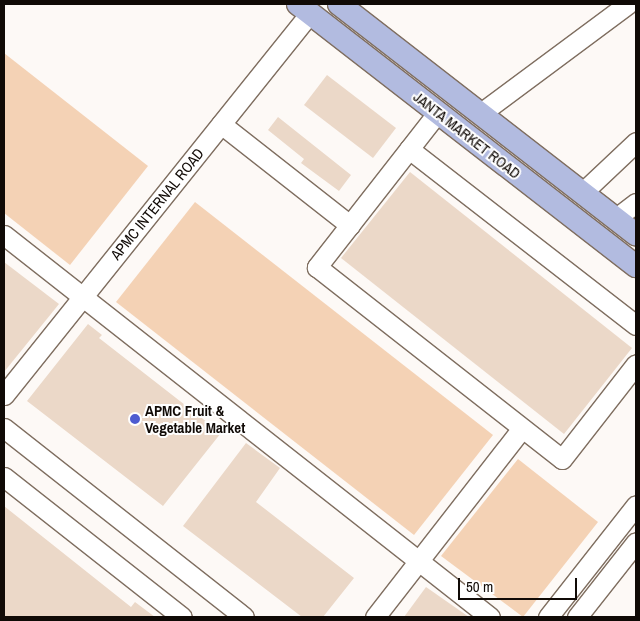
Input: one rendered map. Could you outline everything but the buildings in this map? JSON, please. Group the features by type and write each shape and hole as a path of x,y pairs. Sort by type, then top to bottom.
{"main road":[{"name":"JANTA MARKET ROAD","path":"339,4 636,234"},
{"name":"JANTA MARKET ROAD","path":"304,8 636,266"}],"street":[{"path":"480,113 628,4"},
{"name":"APMC INTERNAL ROAD","path":"4,395 221,124 304,8"},
{"path":"438,112 317,267 562,459 636,364"},
{"path":"221,124 350,225"},
{"path":"583,192 636,142"},
{"path":"409,149 636,325"},
{"path":"616,218 636,203"},
{"path":"4,235 490,617"},
{"path":"4,428 244,617"},
{"path":"375,617 522,428"},
{"path":"4,477 182,617"},
{"path":"548,617 636,505"},
{"path":"577,617 636,542"}],"shaded area":[{"path":"4,53 148,166 70,265 4,213"},
{"path":"195,202 493,435 414,535 116,302"},
{"path":"518,459 598,522 523,617 441,556"}],"place":[{"name":"APMC Fruit & Vegetable Market","path":"135,419"}]}
